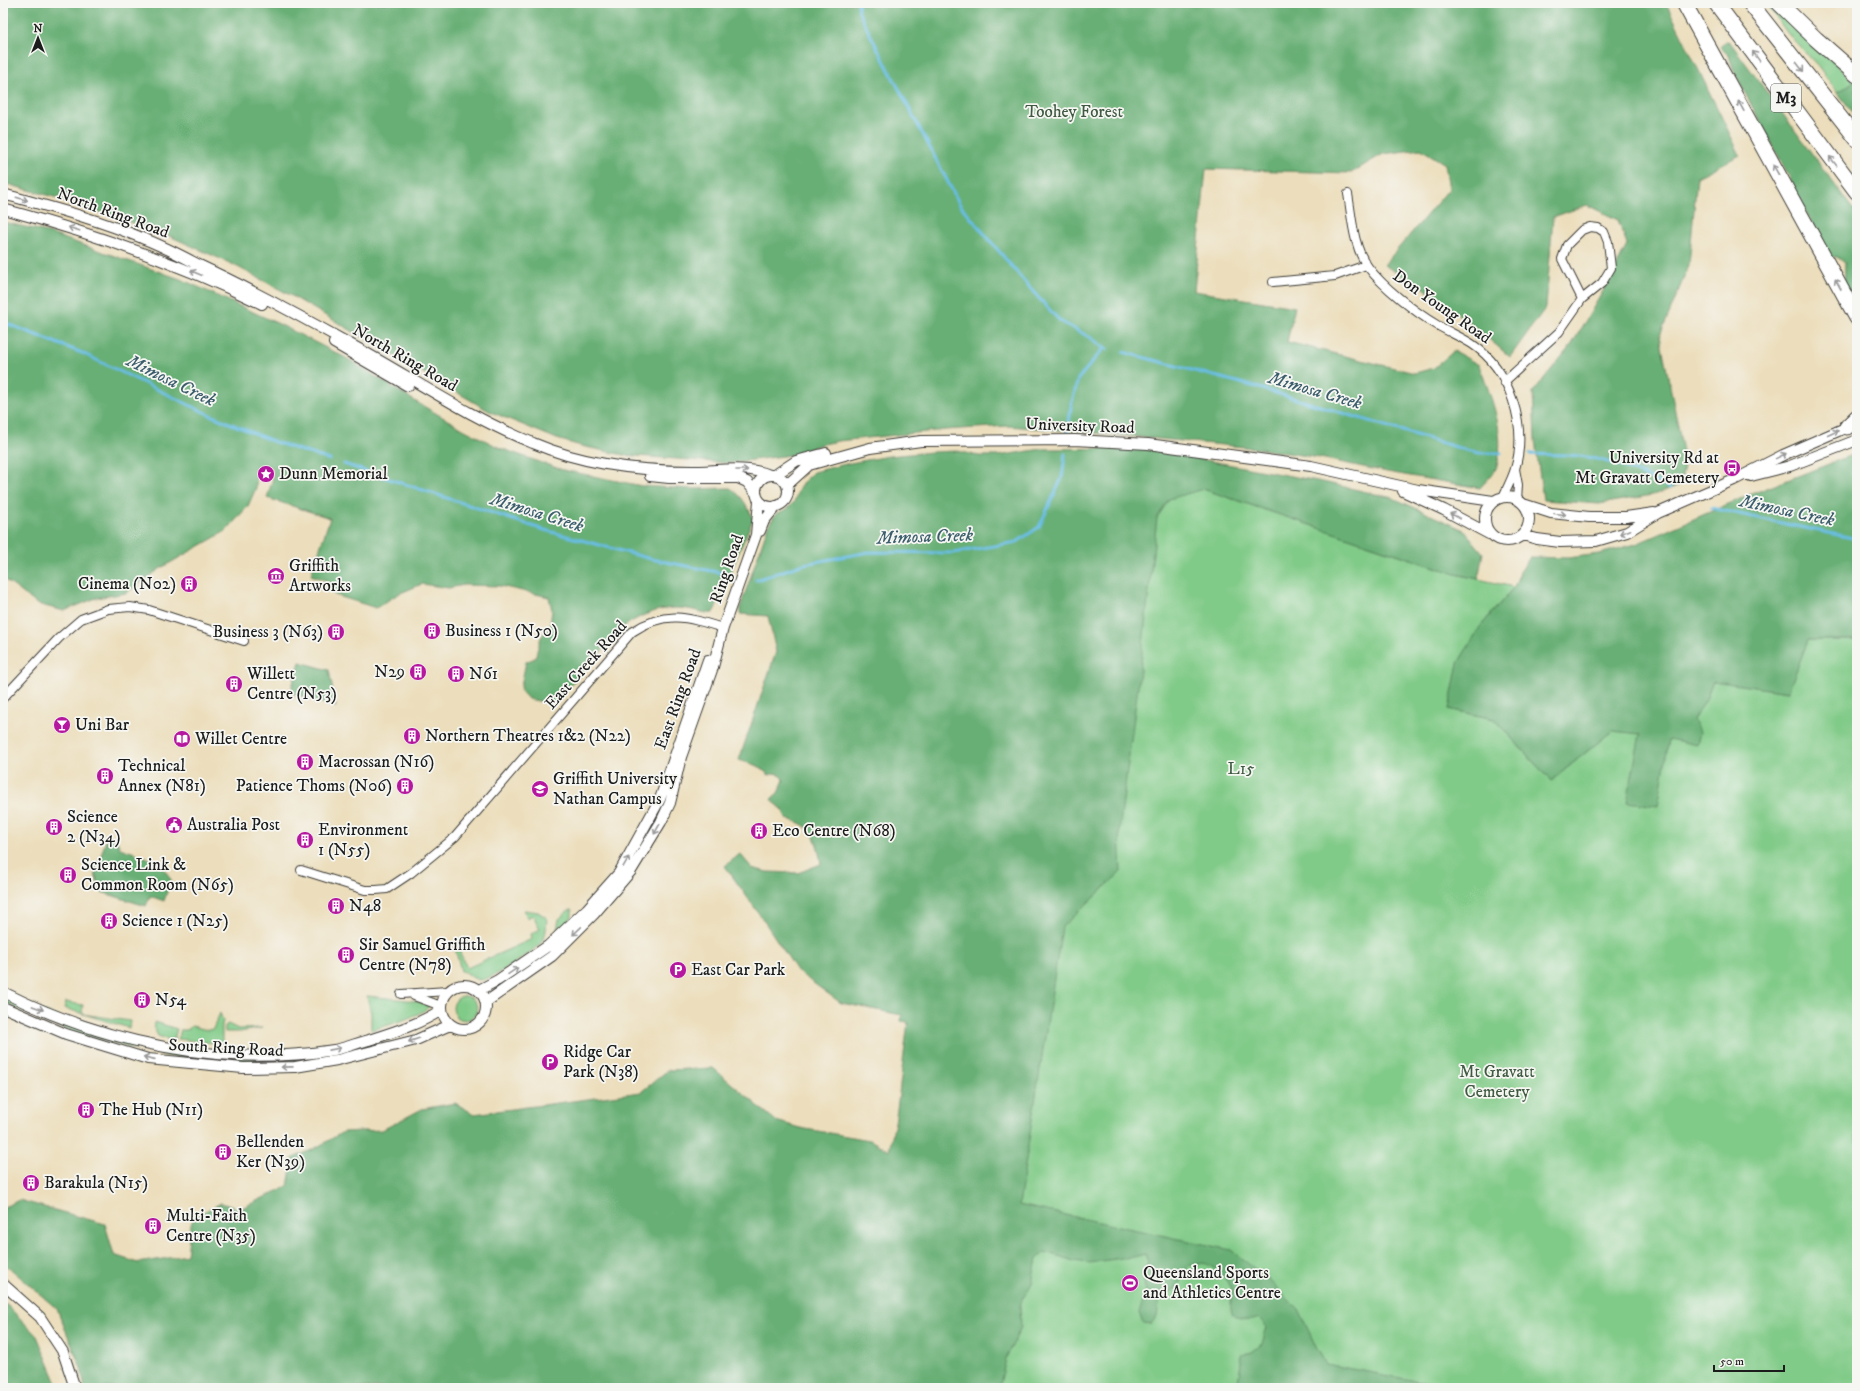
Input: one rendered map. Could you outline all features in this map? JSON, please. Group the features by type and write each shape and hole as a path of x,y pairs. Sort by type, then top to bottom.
{"highway":[{"path":"1684,3 1857,318"},
{"name":"M3","path":"1716,3 1857,192"},
{"name":"M3","path":"1750,3 1857,139"},
{"path":"1779,3 1816,39 1857,75"}],"street":[{"name":"North Ring Road","path":"3,194 93,220 142,238 168,250 285,308 492,425 535,444 575,457 642,470 748,470 773,475"},
{"name":"Don Young Road","path":"1348,194 1356,239 1366,265 1380,281 1394,293 1436,324 1473,345 1491,360 1504,382 1515,408 1519,437 1515,468 1520,502"},
{"path":"36,218 41,205"},
{"name":"North Ring Road","path":"3,209 71,228 151,255 218,282 282,313 480,426 530,448 573,462 624,473 669,478 738,478 746,482 758,497"},
{"path":"1504,382 1559,332 1582,299 1602,283 1611,268 1608,242 1604,232 1598,228 1590,227 1582,230 1576,235 1567,245 1562,259 1582,299"},
{"path":"1273,282 1335,276 1366,265"},
{"path":"1523,535 1537,539 1560,542 1596,541 1627,532 1658,513 1734,480 1854,422"},
{"name":"University Road","path":"787,485 809,465 860,452 867,448 922,441 1026,440 1128,442 1310,466 1432,492 1498,499"},
{"path":"1734,480 1790,466 1857,440"},
{"path":"776,506 767,506 758,497 756,488 760,479 773,475 796,460 858,447 867,448"},
{"name":"Don Young Road","path":"1498,499 1515,468"},
{"path":"756,536 776,506 784,501 788,490 784,481 773,475"},
{"name":"University Road","path":"1381,482 1420,498 1489,534"},
{"name":"Ring Road","path":"719,647 723,628 756,536 758,497"},
{"path":"1520,502 1527,510 1529,523 1523,535 1512,542 1504,542 1489,534 1485,528 1485,513 1488,506 1498,499 1520,502 1551,513 1589,517 1626,517 1658,513"},
{"path":"3,698 58,638 81,619 108,609 130,608 149,610 244,641"},
{"name":"East Creek Road","path":"301,870 365,890 387,889 411,873 455,837 632,632 643,624 670,617 685,617 723,628"},
{"name":"East Ring Road","path":"479,990 498,980 548,946 587,909 619,873 660,799 713,648 723,628"},
{"name":"East Ring Road","path":"486,1002 552,956 594,914 631,871 649,844 670,803 681,757 719,647"},
{"path":"441,1008 419,997 401,994 448,991 461,985 474,987 479,990 486,1002 484,1018 476,1026 463,1030 450,1025 443,1016 441,1008 442,1000 448,991"},
{"name":"South Ring Road","path":"3,992 28,1004 94,1028 133,1040 173,1049 235,1055 269,1055 335,1049 411,1025 441,1008"},
{"name":"South Ring Road","path":"3,1007 66,1034 148,1059 243,1068 295,1067 337,1060 408,1042 450,1025"},
{"path":"3,1284 40,1317 63,1352 75,1388"}],"green space":[{"name":"Toohey Forest","path":"3,3 1666,3 1740,155 1697,177 1689,265 1660,336 1685,461 1680,485 1653,495 1599,504 1543,500 1535,440 1533,392 1572,344 1613,274 1627,244 1618,220 1587,205 1553,217 1546,307 1510,357 1476,328 1425,289 1384,265 1449,189 1445,164 1421,149 1383,154 1351,173 1206,169 1194,291 1295,307 1287,342 1415,373 1434,368 1454,351 1479,365 1496,414 1500,440 1496,469 1480,488 1387,472 1320,458 1254,448 1008,426 945,430 838,441 819,445 799,454 729,463 624,455 581,446 557,439 489,411 292,296 234,265 167,235 65,200 3,183"},
{"path":"1766,3 1772,3 1854,81 1838,93 1818,66 1788,34"},
{"path":"1726,41 1730,42 1857,215 1857,308 1844,286 1845,263 1837,257 1830,257 1821,241 1820,231 1814,227 1794,190 1790,178 1735,74 1729,56 1720,47"},
{"path":"1854,81 1857,84 1857,118 1838,93"},
{"path":"3,222 43,231 183,280 279,324 346,358 418,403 500,448 563,470 642,486 692,489 730,488 747,506 753,519 713,613 670,608 638,618 623,627 554,704 528,699 520,690 526,662 535,658 541,637 550,626 552,610 549,597 500,586 464,585 449,588 422,584 398,594 376,608 335,595 328,581 311,575 330,518 267,498 273,478 273,470 270,466 263,465 257,472 256,488 248,506 226,531 161,568 126,593 96,598 64,611 37,604 3,578"},
{"path":"1141,448 1323,482 1393,498 1464,530 1483,553 1478,579 1456,574 1203,489 1169,499 1157,518 1140,671 1119,832 1121,872 1062,927 1019,1205 1231,1250 1270,1281 1299,1310 1316,1347 1326,1364 1448,1387 1496,1388 1237,1388 1242,1355 1252,1352 1262,1344 1267,1327 1259,1318 1245,1320 1235,1317 1232,1314 1230,1287 1225,1278 1215,1269 1203,1262 1188,1266 1176,1289 1164,1294 1160,1299 1157,1316 1151,1324 1144,1323 1139,1313 1146,1292 1142,1273 1148,1262 1145,1254 1126,1259 1122,1258 1089,1263 1074,1261 1045,1252 1037,1259 1032,1283 1022,1300 1020,1306 1021,1327 1006,1359 999,1388 85,1388 81,1368 57,1309 12,1270 3,1265 3,1208 19,1200 105,1224 114,1255 138,1263 187,1255 190,1227 195,1218 221,1203 240,1209 288,1186 293,1158 314,1149 343,1132 382,1130 422,1109 455,1103 474,1114 641,1092 668,1070 713,1068 776,1121 800,1128 870,1140 889,1151 896,1117 908,1022 901,1021 902,1015 841,1003 798,972 725,866 740,854 752,868 767,872 798,873 821,864 816,841 812,834 803,825 786,819 783,810 771,799 778,793 784,780 777,773 769,775 758,766 739,760 776,652 768,616 740,614 740,608 768,526 776,514 787,509 794,502 800,486 813,472 850,463 889,456 932,452 958,451 979,456 997,456 1042,449"},
{"path":"1857,453 1857,640 1808,640 1788,692 1713,681 1706,700 1693,720 1700,732 1697,745 1669,739 1658,806 1627,802 1640,734 1612,731 1551,781 1494,719 1449,709 1458,663 1480,627 1514,587 1520,572 1530,557 1568,558 1599,554 1636,544 1749,495"},
{"name":"Mt Gravatt Cemetery","path":"1147,470 1456,574 1514,587 1480,627 1449,709 1494,719 1551,781 1612,731 1713,680 1788,692 1808,640 1857,640 1857,1388 979,1388 1127,482"},
{"path":"300,662 329,670 336,707 290,693"},
{"path":"107,837 116,839 120,848 156,862 162,867 171,880 164,901 150,896 146,906 101,892 95,874"},
{"path":"524,910 538,912 547,918 545,935 539,945 514,964 495,975 481,980 478,980 461,971 455,948 458,948 467,968 532,939 531,934 540,929 533,915 527,918"},
{"path":"569,910 572,910 572,917 557,930 559,919"},
{"path":"367,996 417,1001 429,1006 412,1017 371,1030 371,1013"},
{"path":"465,996 474,999 477,1008 474,1017 465,1020 456,1017 453,1008 456,999"},
{"path":"3,997 135,1044 136,1048 135,1049 75,1033 3,1003"},
{"path":"66,1002 83,1005 82,1014 64,1008"},
{"path":"220,1013 223,1021 222,1044 178,1039 181,1030 187,1030 192,1026 207,1030 213,1029"},
{"path":"85,1014 130,1021 129,1028"},
{"path":"155,1022 177,1029 174,1039 170,1040 158,1036 154,1028"},
{"path":"228,1024 238,1029 262,1028 240,1032 225,1032 225,1026"},
{"path":"160,1049 182,1053 344,1050 346,1055 298,1061 230,1062 160,1055"},
{"path":"3,1301 37,1336 59,1388 3,1388"}],"waterway":[{"path":"858,3 859,13 960,205 1036,295 1060,321 1091,338 1104,348"},
{"name":"Mimosa Creek","path":"3,322 82,353 210,415 275,442 330,460"},
{"name":"Mimosa Creek","path":"1068,432 1071,406 1078,379 1104,348 1107,349"},
{"name":"Mimosa Creek","path":"1123,352 1256,387 1466,450 1480,453 1501,453"},
{"name":"Mimosa Creek","path":"756,580 804,564 869,552 953,553 1017,542 1039,527 1062,478 1065,454"},
{"name":"Mimosa Creek","path":"1530,454 1574,455 1592,458 1615,464 1670,488"},
{"name":"Mimosa Creek","path":"344,464 541,529 651,559 727,574"},
{"name":"Mimosa Creek","path":"1711,508 1857,539"}],"place":[{"name":"University Rd at Mt Gravatt Cemetery","path":"1732,468"},
{"name":"Dunn Memorial","path":"266,474"},
{"name":"Griffith Artworks","path":"276,576"},
{"name":"Cinema (N02)","path":"189,584"},
{"name":"Business 1 (N50)","path":"432,631"},
{"name":"Business 3 (N63)","path":"336,632"},
{"name":"N29","path":"418,672"},
{"name":"N61","path":"456,674"},
{"name":"Willett Centre (N53)","path":"234,684"},
{"name":"Uni Bar","path":"62,725"},
{"name":"Northern Theatres 1&2 (N22)","path":"412,736"},
{"name":"Willet Centre","path":"182,739"},
{"name":"Macrossan (N16)","path":"305,762"},
{"name":"Technical Annex (N81)","path":"105,776"},
{"name":"Patience Thoms (N06)","path":"405,786"},
{"name":"Griffith University Nathan Campus","path":"540,789"},
{"name":"Australia Post","path":"174,825"},
{"name":"Science 2 (N34)","path":"54,827"},
{"name":"Eco Centre (N68)","path":"759,831"},
{"name":"Environment 1 (N55)","path":"305,840"},
{"name":"Science Link & Common Room (N65)","path":"68,875"},
{"name":"N48","path":"336,906"},
{"name":"Science 1 (N25)","path":"109,921"},
{"name":"Sir Samuel Griffith Centre (N78)","path":"346,955"},
{"name":"East Car Park","path":"678,970"},
{"name":"N54","path":"142,1000"},
{"name":"Ridge Car Park (N38)","path":"550,1062"},
{"name":"The Hub (N11)","path":"86,1110"},
{"name":"Bellenden Ker (N39)","path":"223,1152"},
{"name":"Barakula (N15)","path":"31,1183"},
{"name":"Multi-Faith Centre (N35)","path":"153,1226"},
{"name":"Queensland Sports and Athletics Centre","path":"1130,1283"}],"park label":[{"name":"L15","path":"1241,769"}]}
